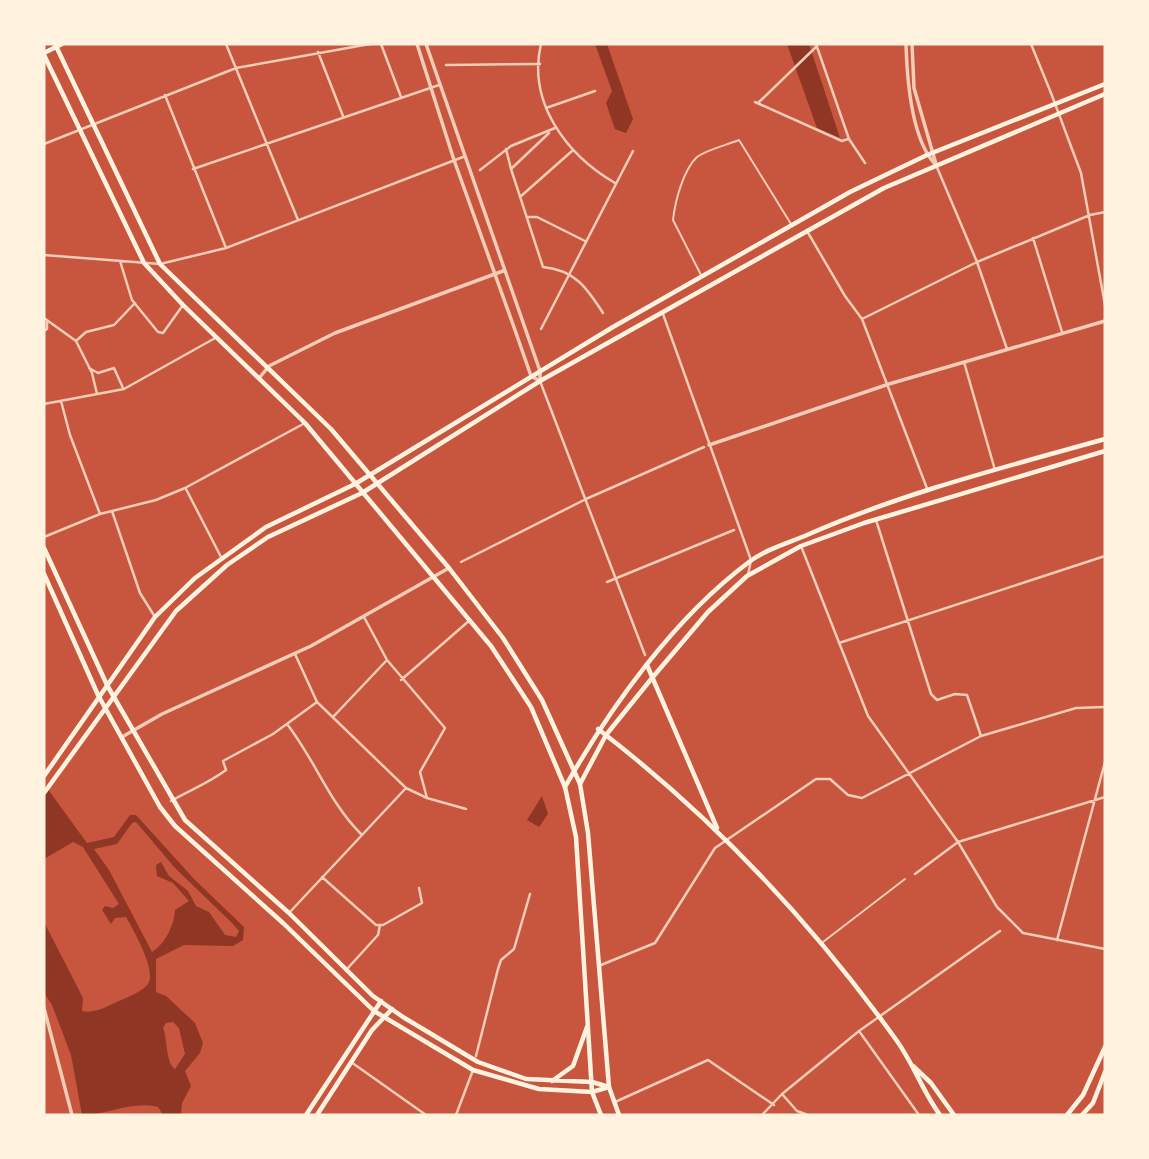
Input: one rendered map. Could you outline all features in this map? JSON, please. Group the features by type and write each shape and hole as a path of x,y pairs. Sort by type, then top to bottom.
{"main road":[{"path":"601,1115 592,1093 576,837 565,787 531,707 470,620 305,423 184,306 144,263 44,54 58,45 92,123 160,264 269,366 331,429 449,568 503,638 542,700 580,784 588,833 609,1087 618,1115"},
{"path":"44,776 155,617 221,557 266,527 355,484 540,370 880,176 1105,84"},
{"path":"44,793 170,619 226,565 268,537 362,493 540,381 662,310 884,188 1105,94"},
{"path":"565,787 598,729 647,665 702,604 751,560 840,520 995,470 1105,439"},
{"path":"580,784 606,735 708,612 747,576 801,546 876,520 1105,451"},
{"path":"44,548 107,685 171,801 185,820 289,913 381,1002 392,1009 478,1062 526,1079 592,1082 609,1087"},
{"path":"44,574 98,695 160,807 175,826 283,923 374,1011 473,1070 540,1089 592,1093 609,1087"},
{"path":"647,665 719,832"},
{"path":"598,729 719,832 821,944 878,1017 910,1063 922,1090 940,1115"},
{"path":"306,1115 381,1002"},
{"path":"317,1115 351,1062 392,1009"},
{"path":"548,1082 573,1066 589,1019"},
{"path":"1067,1115 1083,1095 1105,1047"},
{"path":"910,1063 931,1083 954,1115"},
{"path":"1083,1115 1093,1103 1105,1075"}],"street":[{"path":"226,44 298,220"},
{"path":"44,144 236,68 370,44"},
{"path":"381,44 401,97"},
{"path":"417,44 454,160 531,376 540,381"},
{"path":"426,44 463,157 540,370 540,381 645,655"},
{"path":"541,44 540,64 546,108 553,129 589,168 615,183"},
{"path":"905,44 908,89 927,155 936,165"},
{"path":"912,44 914,88 936,165 977,262 1007,349"},
{"path":"1031,44 1081,173 1105,305"},
{"path":"816,45 756,102 842,141 849,139"},
{"path":"816,45 849,139 865,163"},
{"path":"318,52 343,116"},
{"path":"446,65 540,64"},
{"path":"193,169 439,85"},
{"path":"546,108 595,91"},
{"path":"165,95 226,248"},
{"path":"480,170 506,149 553,129"},
{"path":"511,169 553,129"},
{"path":"506,149 544,267 569,272 588,289 604,313"},
{"path":"520,197 572,151"},
{"path":"541,329 633,151"},
{"path":"44,255 160,264 226,248 463,157"},
{"path":"862,319 977,262 1090,215 1105,212"},
{"path":"527,217 537,217 586,241"},
{"path":"807,231 845,296 862,319 928,491"},
{"path":"1033,238 1062,333"},
{"path":"120,261 135,303 158,332 163,332 184,306"},
{"path":"260,377 269,366 335,333 503,271"},
{"path":"76,341 86,332 114,325 135,303"},
{"path":"662,310 707,446 751,560 747,576"},
{"path":"45,319 76,341 89,368 97,394"},
{"path":"44,331 47,329 45,319"},
{"path":"461,562 586,499 707,446 889,384 1105,321"},
{"path":"44,404 124,389 217,337"},
{"path":"964,362 995,470"},
{"path":"89,368 98,373 114,368 124,389"},
{"path":"61,401 70,435 100,514"},
{"path":"44,537 100,514 156,500 185,488 305,423"},
{"path":"185,488 221,557"},
{"path":"112,510 140,593 155,617"},
{"path":"876,520 934,698 967,695 981,736"},
{"path":"607,582 734,530"},
{"path":"801,546 868,716 958,842 997,906 1023,933 1105,949"},
{"path":"839,643 1105,556"},
{"path":"121,738 295,654 449,568"},
{"path":"364,617 401,680 445,728 420,772 427,799"},
{"path":"401,680 470,620"},
{"path":"295,654 317,702 406,788 427,799 466,809"},
{"path":"333,717 387,660"},
{"path":"171,801 201,783 210,782 226,770 223,761 287,724 317,702"},
{"path":"600,966 655,943 715,848 816,779 826,778 836,782 848,795 859,798 981,736 1076,708 1105,707"},
{"path":"287,724 308,752 333,802 362,834"},
{"path":"1056,940 1105,762"},
{"path":"289,913 406,788"},
{"path":"915,874 958,842 1105,797"},
{"path":"321,877 380,925"},
{"path":"380,925 422,903 419,888"},
{"path":"476,1056 501,960 513,948 530,894"},
{"path":"346,970 378,935 380,925"},
{"path":"762,1115 782,1094 859,1031 1000,931"},
{"path":"44,1008 72,1115"},
{"path":"859,1031 919,1115"},
{"path":"614,1102 709,1060 774,1105"},
{"path":"351,1062 426,1115"},
{"path":"456,1115 473,1070"},
{"path":"782,1094 797,1111 808,1115"}],"lane":[{"path":"701,276 673,220 681,189 697,158 739,139 792,225"},
{"path":"821,944 905,879"}],"shaded area":[{"path":"595,44 607,44 633,119 626,133 615,129 606,103 612,91"},
{"path":"787,44 809,44 840,138 817,128"},
{"path":"44,784 87,843 114,837 130,815 136,815 194,879 244,927 243,940 233,946 184,945 156,959 156,992 166,996 195,1023 203,1043 200,1053 185,1071 191,1086 182,1103 181,1115 163,1115 158,1107 139,1105 82,1115 71,1055 52,1005 44,993 44,922 83,998 82,1011 101,1009 139,992 148,984 149,970 143,950 126,917 115,918 111,924 102,910 105,906 113,908 119,904 83,847 73,842 44,859","holes":["136,822 175,868 239,931 236,937 225,935 209,912 196,906 188,891 169,876 161,862 156,865 157,876 173,883 189,901 175,910 168,934 152,952 109,870 94,849 117,844 132,823","173,1022 179,1028 185,1054 175,1069 168,1056 163,1028 166,1023"]},
{"path":"542,796 548,814 539,827 527,820"}]}
